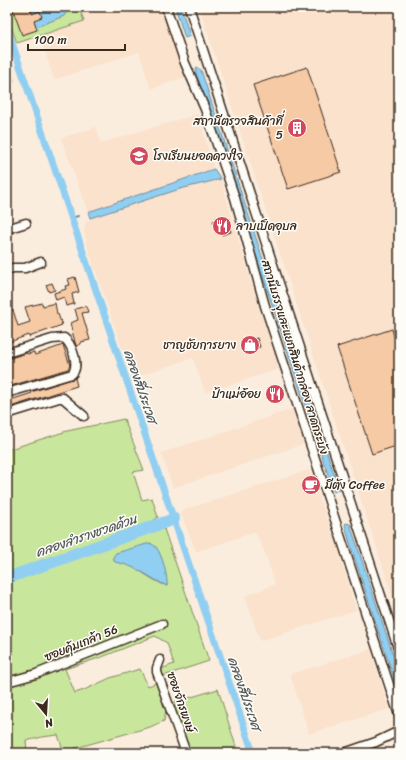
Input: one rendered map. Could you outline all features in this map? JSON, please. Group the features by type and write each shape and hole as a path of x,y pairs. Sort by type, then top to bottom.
{"street":[{"name":"สถานีบรรจุและแยกสินค้ากล่อง ลาดกระบัง","path":"166,7 184,63 204,109 232,191 265,306 399,715"},
{"name":"สถานีบรรจุและแยกสินค้ากล่อง ลาดกระบัง","path":"189,7 399,651"},
{"path":"7,229 26,223"},
{"path":"7,270 13,268 25,268 41,262"},
{"path":"7,353 52,339 64,338 68,341 76,364 76,370 72,374 7,394"},
{"path":"7,414 63,398 84,416"},
{"name":"ซอยคุ้มเกล้า 56","path":"7,682 36,674 162,624"},
{"name":"ซอยจักรพงษ์","path":"160,660 157,672 186,753"},
{"path":"344,753 376,742 399,731"}],"shaded area":[{"path":"79,7 161,7 185,77 151,89 139,52 54,80 40,36 84,21"},
{"path":"199,7 399,7 399,616"},
{"name":"โรงเรียนยอดดวงใจ","path":"198,114 214,169 88,212 61,138 96,127 101,143"},
{"path":"221,179 252,286 279,369 205,393 193,358 132,378 88,249 84,232 85,223 90,218 180,189"},
{"path":"292,409 304,444 173,488 161,453"},
{"path":"309,470 335,539 356,610 260,641 245,596 275,584 265,553 255,532 196,552 180,511"},
{"path":"371,649 389,709 309,734 290,674"}],"green space":[{"path":"7,7 79,7 84,21 17,43 7,15"},
{"path":"7,59 14,81 7,85"},
{"path":"124,419 144,470 133,472 142,500 152,498 158,517 149,524 7,573 7,450 67,431"},
{"path":"156,528 164,529 209,661 163,676 161,669 174,664 167,643 155,636 102,657 65,669 75,693 110,678 140,669 148,686 156,683 166,710 164,721 150,727 72,749 63,750 58,735 42,737 26,741 27,753 13,753 7,745 7,582","holes":["150,543 158,551 162,562 167,586 152,579 128,564"]},
{"path":"218,689 238,753 189,753 172,703"}],"water":[{"path":"30,7 66,7 68,10 64,16 36,27"},
{"path":"175,7 181,7 190,36 185,38"},
{"path":"196,68 201,70 339,489 334,492 196,73"},
{"path":"214,169 221,179 180,189 90,218 88,212"},
{"path":"346,523 350,524 399,673 399,694 351,547 345,525"},
{"path":"150,543 156,547 162,560 166,572 167,586 130,566 115,562 113,557 116,553"}],"building":[{"path":"12,7 30,7 32,14 40,11 42,17 34,20 37,30 22,35"},
{"name":"สถานีตรวจสินค้าที่ 5","path":"307,67 341,172 288,189 253,85"},
{"name":"ลาบเป็ดอุบล","path":"226,217 231,232 222,235 221,232 217,233 213,221"},
{"path":"75,277 79,292 72,294 74,304 66,306 64,297 56,300 54,293 66,289 65,286 70,285 68,279"},
{"path":"52,283 55,290 49,292 46,285"},
{"path":"42,303 43,306 55,303 57,314 62,325 10,342 7,339 7,331 9,330 7,324 7,312 13,310 18,326 30,322 25,307"},
{"path":"86,306 88,312 82,313 90,340 81,342 81,344 76,346 70,323 78,320 75,309"},
{"path":"392,329 399,352 399,445 372,454 337,347"},
{"name":"ชาญชัยการยาง","path":"257,338 260,347 251,350 250,347 243,349 241,344"},
{"path":"63,345 70,365 68,369 7,387 7,359 34,352 35,355"},
{"path":"75,378 77,386 7,408 7,401"}],"waterway":[{"name":"คลองสี่ประเวศ","path":"7,28 253,753"},
{"name":"คลองสี่ประเวศ","path":"71,218 78,216"},
{"name":"คลองลำรางชวดด้วน","path":"7,578 174,519"}],"place":[{"name":"สถานีตรวจสินค้าที่ 5","path":"297,128"},
{"name":"โรงเรียนยอดดวงใจ","path":"139,156"},
{"name":"ลาบเป็ดอุบล","path":"222,226"},
{"name":"ชาญชัยการยาง","path":"250,345"},
{"name":"ป้าแม่อ้อย","path":"275,394"},
{"name":"มีตัง Coffee","path":"311,485"}]}
